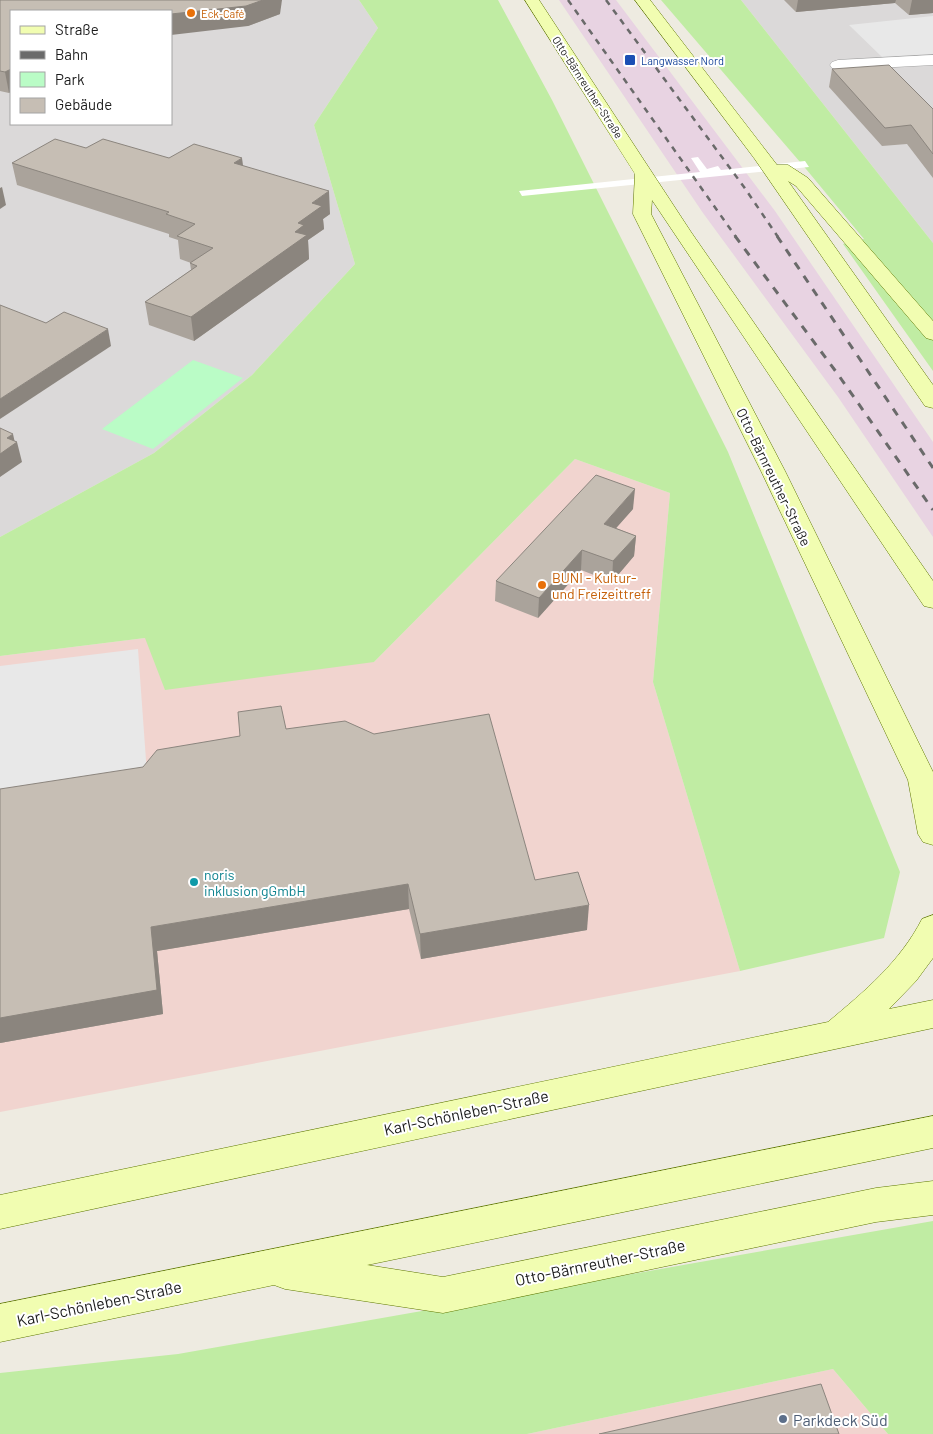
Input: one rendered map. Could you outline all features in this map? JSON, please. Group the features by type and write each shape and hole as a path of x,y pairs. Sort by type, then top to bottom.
{"main road":[{"name":"Otto-Bärnreuther-Straße","path":"532,0 644,174 933,600"},
{"path":"642,0 760,154 933,401"},
{"path":"760,154 802,182 933,334"},
{"name":"Otto-Bärnreuther-Straße","path":"644,174 642,214 773,471 927,788 933,834"},
{"path":"840,1033 893,986 925,945 933,928"},
{"name":"Karl-Schönleben-Straße","path":"0,1212 933,1014"},
{"name":"Karl-Schönleben-Straße","path":"0,1323 933,1132"},
{"name":"Otto-Bärnreuther-Straße","path":"267,1268 443,1295 876,1205 933,1198"}],"street":[{"path":"838,65 933,60"}],"shaded area":[{"path":"0,0 359,0 378,28 314,125 355,264 252,375 154,453 0,537"},
{"path":"559,0 616,0 775,211 933,442 933,537 838,397 703,213"},
{"path":"741,0 933,0 933,243"},
{"path":"933,16 933,55 884,59 849,25"},
{"path":"575,459 670,493 653,682 740,971 0,1112 0,656 145,638 374,662"},
{"path":"138,649 148,788 0,807 0,666"},
{"path":"833,1369 888,1434 527,1434"}],"green space":[{"path":"359,0 498,0 552,100 728,452 900,872 884,938 740,971 653,682 670,493 575,459 374,662 165,690 145,638 0,656 0,537 154,453 252,375 355,264 314,125 378,28"},
{"path":"661,0 741,0 933,243 933,371 843,244 864,239"},
{"path":"193,360 243,378 153,449 102,429"},
{"path":"933,1221 933,1434 888,1434 833,1369 527,1434 0,1434 0,1373 178,1354"}],"pier":[{"path":"698,157 707,169 718,166 721,170 805,161 809,167 522,196 519,191 700,172 691,158"}],"building":[{"path":"0,0 263,0 246,6 172,14 172,10 10,10 10,70 5,72 0,71"},
{"path":"889,65 933,109 933,154 911,125 885,128 832,69"},
{"path":"55,139 86,148 103,139 169,158 194,144 242,158 234,163 329,191 312,203 322,206 298,223 304,225 295,232 307,235 191,317 145,302 197,266 190,263 213,248 177,236 195,224 166,214 169,212 12,163"},
{"path":"0,305 46,323 64,312 108,329 0,399"},
{"path":"0,428 13,434 7,438 17,442 0,454"},
{"path":"596,475 635,489 604,524 636,536 613,561 582,550 539,598 496,581"},
{"name":"noris inklusion gGmbH","path":"281,706 286,729 345,721 374,734 489,714 535,880 578,872 589,905 420,934 408,884 151,927 157,990 0,1018 0,789 143,767 157,750 240,736 238,712"},
{"path":"821,1384 839,1434 599,1434"}],"railway":[{"path":"568,0 736,237"},
{"path":"606,0 744,187 778,237"},
{"path":"735,236 837,373 933,510"},
{"path":"777,236 933,468"}],"place":[{"name":"Eck-Café","path":"191,13"},
{"name":"Langwasser Nord","path":"630,60"},
{"name":"BUNI - Kultur- und Freizeittreff","path":"542,585"},
{"name":"noris inklusion gGmbH","path":"194,882"},
{"name":"Parkdeck Süd","path":"783,1419"}]}
